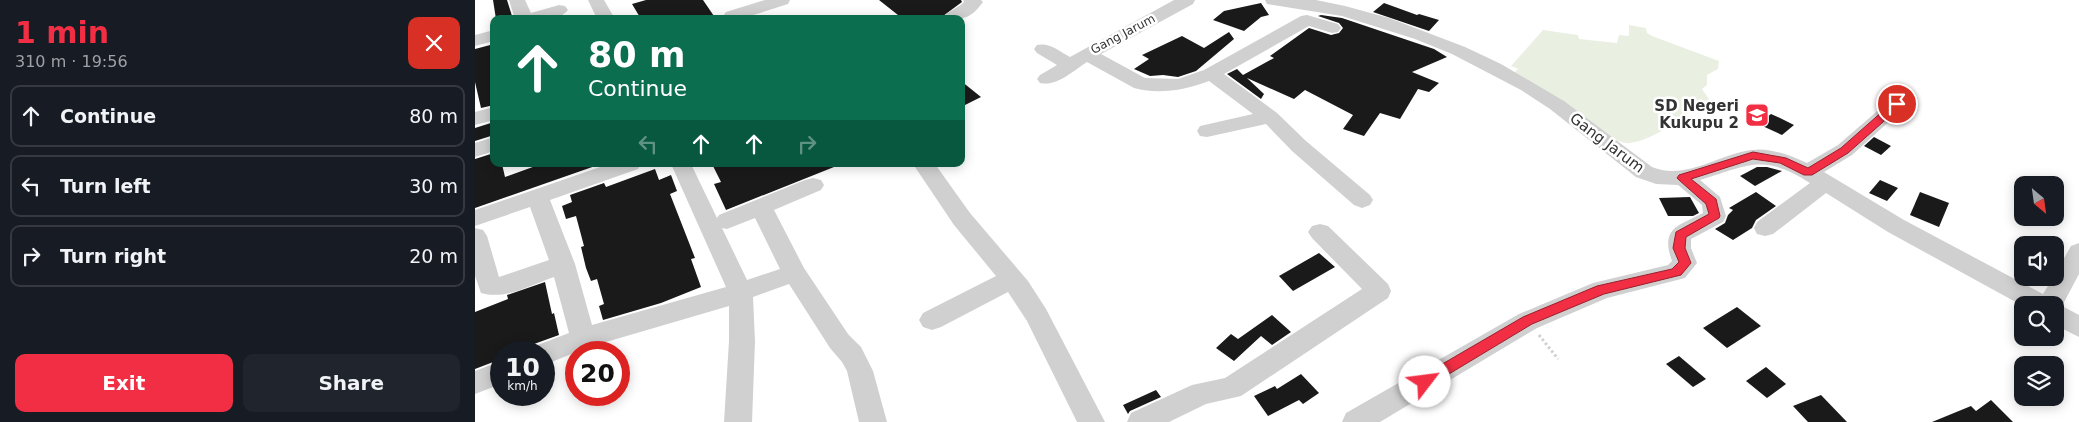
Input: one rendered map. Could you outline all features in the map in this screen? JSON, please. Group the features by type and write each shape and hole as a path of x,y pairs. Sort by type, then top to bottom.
{"street":[{"path":"517,0 523,15"},
{"path":"596,0 604,15"},
{"path":"722,0 732,15"},
{"path":"739,15 782,0"},
{"path":"775,15 794,8 795,6 791,0"},
{"path":"958,15 974,2 971,0"},
{"name":"Gang Jarum","path":"1047,79 1087,54 1187,0"},
{"name":"Gang Jarum","path":"1273,0 1325,7 1363,16 1427,37 1498,69 1555,104 1644,172 1656,176 1683,178 1753,156 1782,160 1817,178 1934,247 2025,296"},
{"name":"Gang Jarum","path":"1087,54 1141,84 1180,85 1211,74 1307,20 1332,28"},
{"path":"475,35 490,31"},
{"path":"475,41 490,36"},
{"path":"1043,49 1070,65"},
{"path":"1211,74 1270,117 1299,146 1362,200"},
{"path":"1765,228 1845,150 1897,104"},
{"path":"475,119 490,114"},
{"path":"1207,131 1270,117"},
{"path":"475,150 490,145"},
{"path":"475,218 621,167"},
{"path":"682,167 741,293 742,341 738,422"},
{"path":"926,167 962,219 1012,279 1037,316 1091,422"},
{"path":"1356,422 1528,321 1602,290 1676,272 1685,263 1679,248 1680,235 1715,216 1712,202 1683,178"},
{"path":"727,220 813,185"},
{"path":"537,196 563,264 583,338"},
{"path":"761,207 794,273 839,342 852,355 860,371 873,422"},
{"path":"1141,422 1202,393 1231,388 1379,291 1321,232"},
{"path":"475,236 490,286 503,286 563,264"},
{"path":"2055,296 2079,252"},
{"path":"555,349 583,338 741,293 794,273"},
{"path":"932,320 1012,279"},
{"path":"2064,318 2079,327"},
{"path":"475,383 490,377"}],"path":[{"path":"1528,321 1558,359"}],"green space":[{"path":"1629,25 1646,28 1647,33 1652,36 1719,61 1718,69 1707,75 1707,85 1702,89 1709,99 1660,132 1639,141 1625,143 1612,138 1514,73 1518,69 1511,66 1543,30 1578,35 1579,39 1617,43 1619,35 1629,36"}],"building":[{"path":"493,0 507,0 512,15 495,15"},
{"path":"646,0 703,0 713,15 639,15 632,4"},
{"path":"879,0 961,0 962,2 944,15 898,15"},
{"path":"1261,3 1269,15 1261,17 1244,31 1213,20 1224,11"},
{"path":"1384,3 1417,15 1439,20 1429,31 1373,12"},
{"path":"1318,16 1342,18 1434,49 1447,57 1412,72 1439,83 1429,92 1418,89 1400,119 1380,113 1364,136 1343,129 1353,115 1305,90 1294,99 1247,78 1264,94 1261,99 1227,74 1237,69 1243,75 1274,58 1270,56 1309,28 1331,35 1339,33 1343,28 1339,23"},
{"path":"1229,32 1234,39 1196,71 1178,77 1150,76 1134,69 1149,59 1142,55 1182,36 1204,48"},
{"path":"490,45 490,106 481,108 475,82 475,49"},
{"path":"965,84 981,97 965,105"},
{"path":"1771,114 1794,125 1782,135 1758,124"},
{"path":"490,123 490,136 475,141 475,128"},
{"path":"1874,137 1891,146 1881,155 1864,146"},
{"path":"490,154 490,167 503,167 505,177 533,167 592,167 475,208 475,159"},
{"path":"714,167 834,167 726,210 714,184 721,182"},
{"path":"1757,167 1767,167 1782,171 1755,186 1740,176"},
{"path":"655,169 659,180 671,175 677,191 670,194 695,258 691,259 701,287 661,303 603,320 599,306 604,304 597,279 591,281 586,268 581,247 584,246 576,216 566,219 562,206 572,202 570,195 604,183 606,187"},
{"path":"1880,180 1898,188 1887,201 1869,193"},
{"path":"1756,192 1776,206 1756,220 1752,228 1733,240 1715,229 1725,223 1728,215 1733,210 1729,208"},
{"path":"1920,192 1949,203 1939,227 1910,215"},
{"path":"1690,197 1699,213 1693,216 1668,216 1659,198"},
{"path":"1319,253 1335,267 1293,291 1279,276"},
{"path":"545,282 559,335 542,341 490,341 490,363 475,369 475,312 508,299 507,295"},
{"path":"1737,307 1761,326 1727,348 1703,328"},
{"path":"1272,315 1291,332 1272,345 1261,336 1234,361 1216,348 1231,334 1238,339"},
{"path":"1679,356 1706,379 1693,387 1666,364"},
{"path":"1766,367 1786,384 1767,398 1746,381"},
{"path":"1301,374 1319,393 1303,404 1299,400 1268,416 1254,396 1275,386 1277,389"},
{"path":"1156,390 1161,397 1130,411 1128,414 1123,405"},
{"path":"1821,395 1847,422 1808,422 1793,406"},
{"path":"1991,400 2013,422 1932,422 1971,406 1976,411"}],"place":[{"name":"SD Negeri Kukupu 2","path":"1757,115"}],"route":[{"path":"1425,382 1528,321 1602,290 1676,272 1685,263 1679,248 1680,235 1715,216 1712,202 1683,178 1753,156 1782,160 1808,172 1845,150 1897,104"}]}
